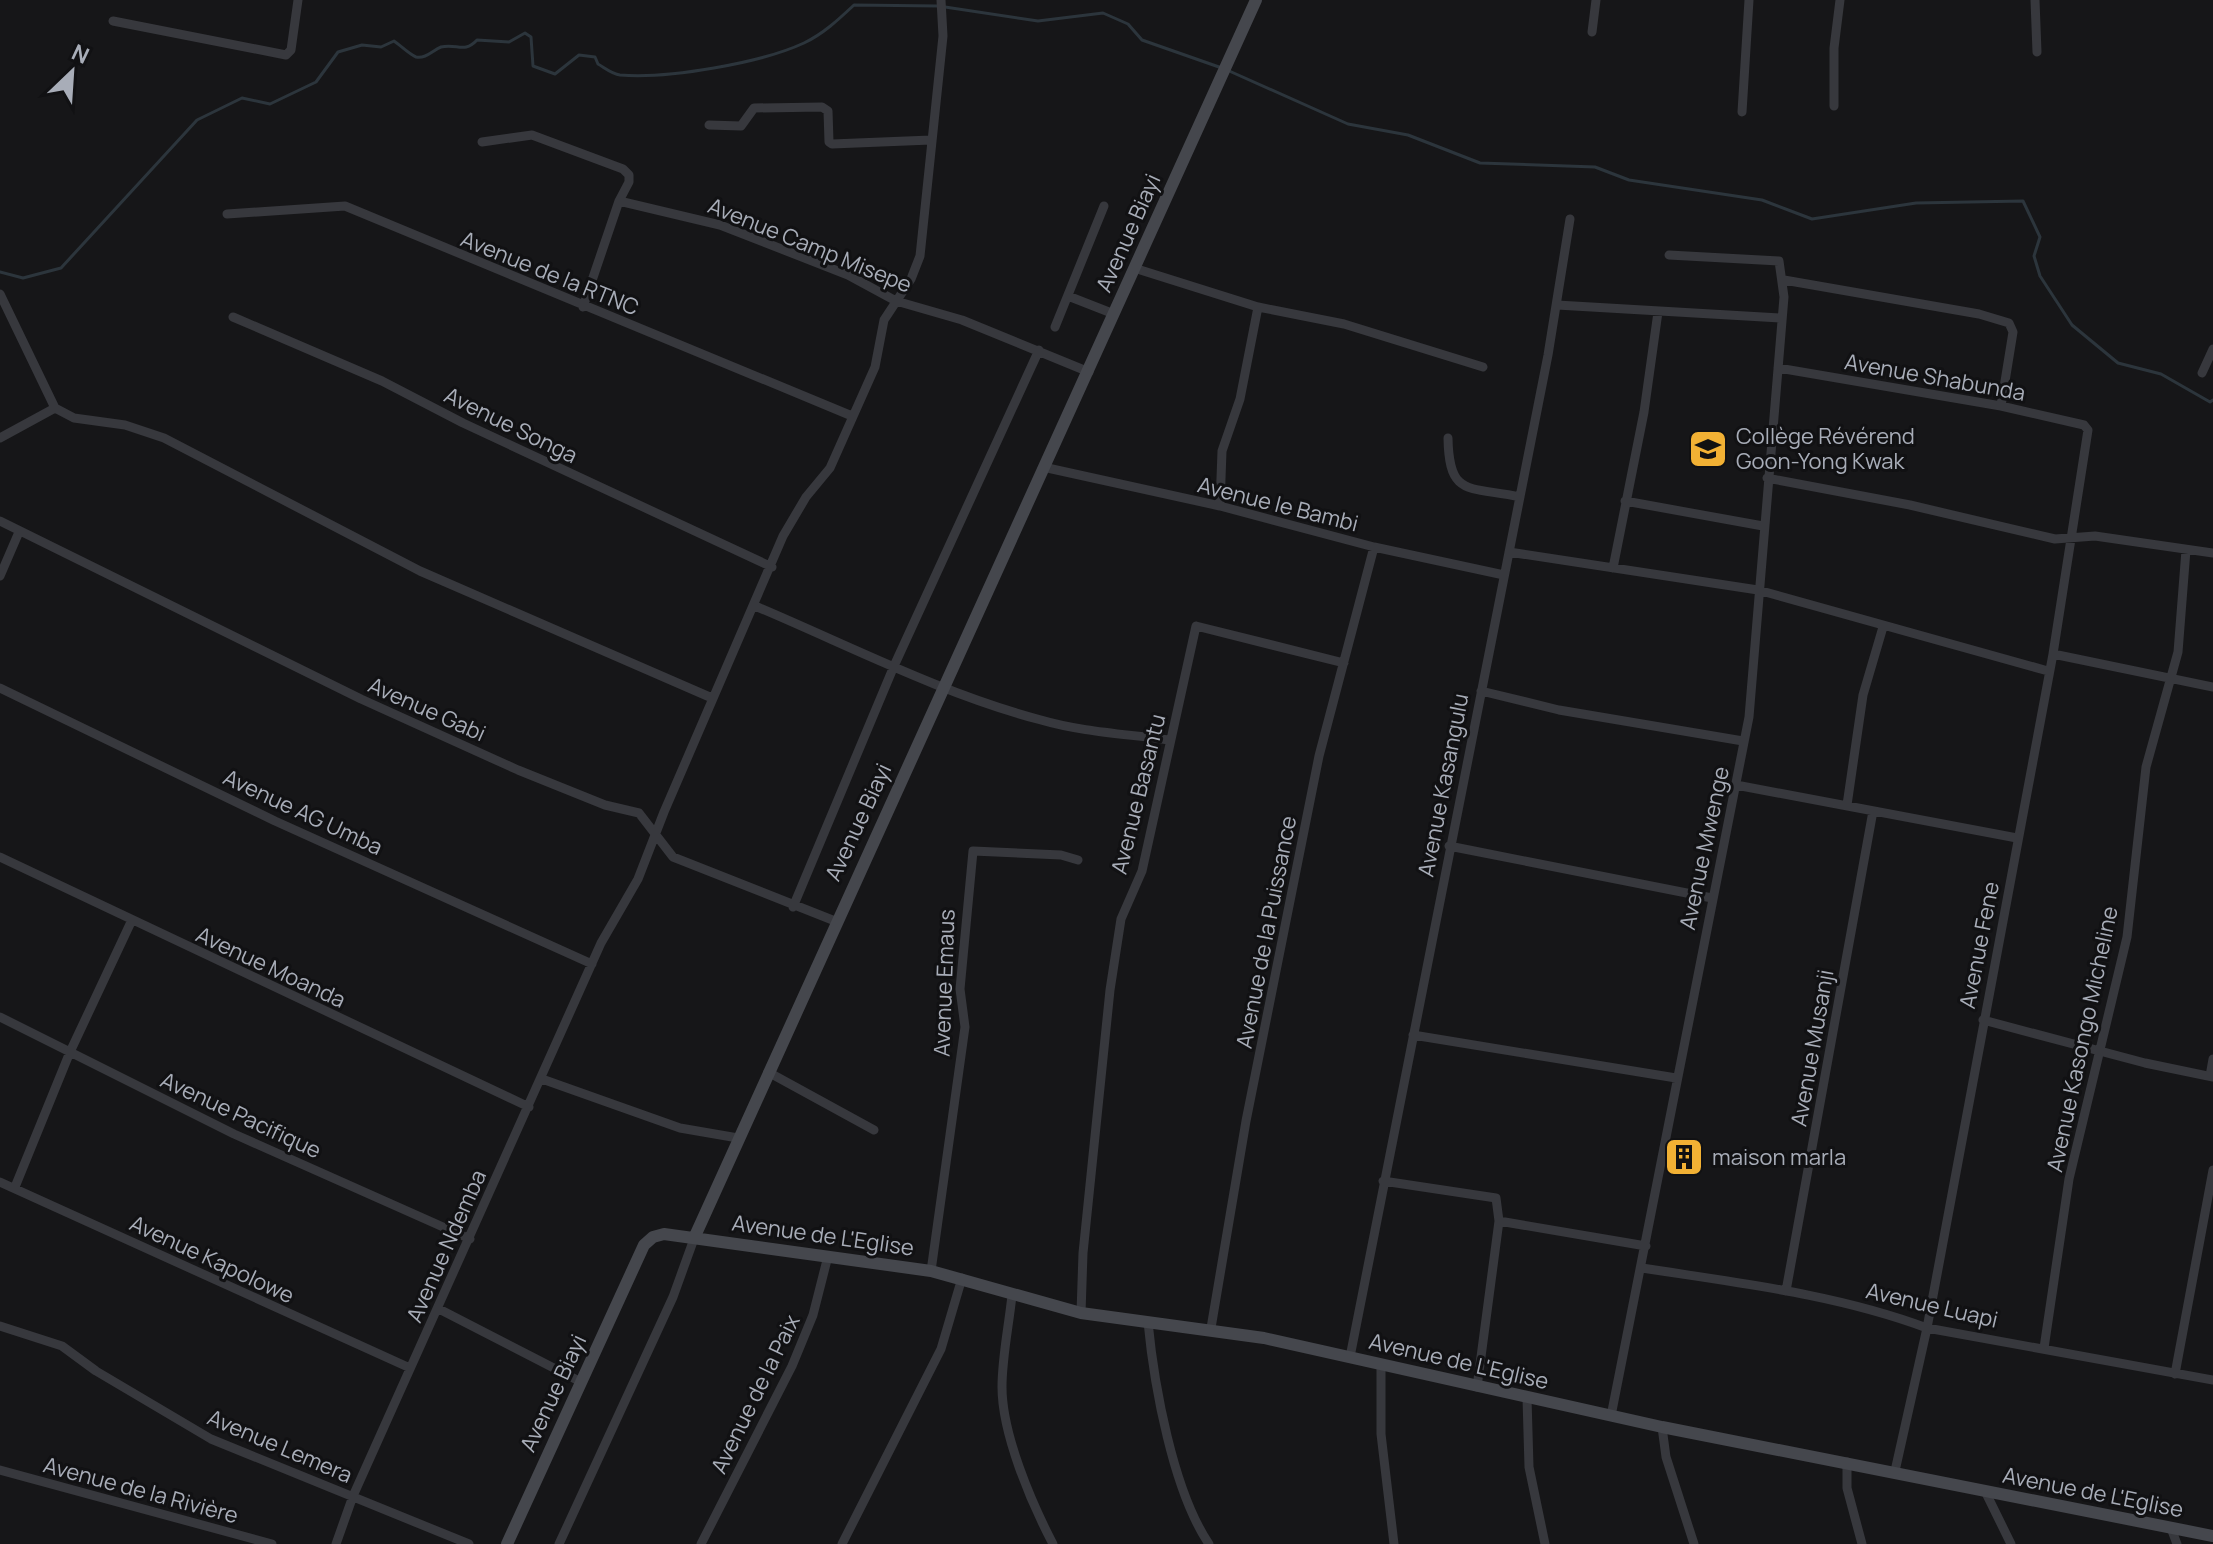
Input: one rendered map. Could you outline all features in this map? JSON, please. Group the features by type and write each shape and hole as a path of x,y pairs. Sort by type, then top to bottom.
{"street":[{"path":"113,21 286,55 291,50 298,0"},
{"name":"Avenue Ndemba","path":"336,1544 353,1496 592,964 657,836 712,698 793,517 830,468 875,367 881,327 920,256 943,36 941,0"},
{"name":"Avenue Biayi","path":"507,1544 579,1381 648,1240 664,1234 695,1236 835,921 1089,372 1256,0"},
{"path":"1592,32 1596,0"},
{"path":"1742,112 1749,0"},
{"path":"1834,106 1834,48 1840,0"},
{"path":"2035,0 2037,52"},
{"path":"709,125 741,126 754,108 822,107 828,111 829,142 832,144 931,140"},
{"path":"482,142 532,135 602,160 629,175 583,307"},
{"name":"Avenue Camp Misepe","path":"619,201 720,225 848,275 896,301 962,320 1089,372"},
{"name":"Avenue de la RTNC","path":"227,214 345,206 852,416"},
{"path":"1055,327 1104,206"},
{"name":"Avenue Kasangulu","path":"1350,1357 1520,497 1557,305 1570,219"},
{"path":"1669,255 1779,261 1784,280 1979,314 2009,323 2013,332 2001,406"},
{"path":"1134,268 1258,307 1344,324 1483,367"},
{"name":"Avenue Mwenge","path":"1611,1416 1736,785 1753,680 1784,280"},
{"path":"0,294 55,408 74,418 125,425 164,438 420,571 712,698"},
{"path":"1068,296 1114,314"},
{"path":"1557,305 1781,318"},
{"path":"1220,506 1222,451 1240,399 1258,307"},
{"path":"1613,568 1644,412 1658,312"},
{"name":"Avenue Songa","path":"233,317 382,381 500,441 772,567"},
{"path":"2202,373 2213,349"},
{"path":"793,907 894,666 1039,350"},
{"name":"Avenue Shabunda","path":"1778,368 2001,406 2084,425"},
{"path":"0,438 55,408"},
{"name":"Avenue Fene","path":"1895,1471 1927,1328 2053,654 2068,538 2088,430 2084,425"},
{"path":"1448,438 1448,467 1453,479 1463,485 1520,497"},
{"name":"Avenue le Bambi","path":"1043,467 1220,506 1374,547 1504,575"},
{"path":"1767,478 1910,505 2055,539 2095,536 2213,553"},
{"path":"1625,501 1763,526"},
{"name":"Avenue Gabi","path":"0,521 403,719 591,800 639,813 673,857 690,866 835,921"},
{"path":"0,576 19,532"},
{"name":"Avenue de la Puissance","path":"1211,1328 1246,1121 1319,756 1374,547"},
{"name":"Avenue Kasongo Micheline","path":"2044,1348 2069,1179 2097,1051 2127,937 2146,767 2179,647 2186,550"},
{"path":"1509,552 1758,590 2048,671"},
{"path":"755,606 941,688 1046,722 1169,740"},
{"name":"Avenue Basantu","path":"1081,1313 1083,1253 1110,990 1121,919 1142,871 1169,740 1198,624 1344,663"},
{"path":"1847,805 1863,695 1883,627"},
{"path":"2053,654 2213,687"},
{"name":"Avenue AG Umba","path":"0,688 275,821 592,964"},
{"path":"1481,691 1559,710 1743,741"},
{"path":"1736,785 2017,838"},
{"name":"Avenue Musanji","path":"1786,1291 1873,811"},
{"path":"1449,846 1712,898"},
{"name":"Avenue Emaus","path":"931,1271 965,1027 960,989 973,851 1061,855 1078,860"},
{"name":"Avenue Moanda","path":"0,857 131,922 529,1107"},
{"path":"15,1187 70,1052 131,922"},
{"name":"Avenue Pacifique","path":"0,1017 234,1134 470,1239"},
{"path":"1983,1020 2097,1051 2212,1076 2213,1059"},
{"path":"1413,1035 1676,1078"},
{"path":"768,1072 874,1130"},
{"path":"542,1079 680,1128 738,1138"},
{"path":"2175,1374 2213,1170"},
{"path":"1383,1181 1496,1198 1499,1221 1477,1387"},
{"name":"Avenue Kapolowe","path":"0,1182 410,1368"},
{"path":"1499,1221 1646,1246"},
{"path":"559,1544 661,1325 695,1236"},
{"name":"Avenue de L'Eglise","path":"695,1236 931,1271 1081,1313 1211,1328 1662,1427 2213,1536"},
{"name":"Avenue de la Paix","path":"701,1544 792,1366 813,1315 828,1256"},
{"name":"Avenue Luapi","path":"1642,1268 1786,1291 1894,1315 1927,1328 2213,1380"},
{"path":"842,1544 941,1349 962,1278"},
{"path":"1012,1295 1002,1387 1005,1413 1037,1514 1053,1544"},
{"path":"439,1309 579,1381"},
{"path":"1148,1322 1153,1374 1168,1434 1189,1502 1209,1544"},
{"name":"Avenue Lemera","path":"0,1326 62,1346 96,1371 211,1439 469,1544"},
{"path":"1381,1364 1381,1434 1394,1544"},
{"path":"1527,1398 1529,1467 1545,1544"},
{"path":"1662,1427 1666,1457 1694,1544"},
{"path":"1847,1462 1847,1488 1862,1544"},
{"name":"Avenue de la Rivière","path":"0,1470 272,1544"},
{"path":"1985,1491 2011,1544"},
{"path":"2171,1528 2177,1544"}],"waterway":[{"path":"0,272 23,278 61,268 197,120 242,98 270,104 316,82 338,52 362,45 381,47 394,41 413,56 420,57 441,47 464,47 477,40 509,42 525,33 531,37 533,66 555,74 579,55 595,57 598,64 611,72 640,76 740,63 786,50 818,35 854,5 938,6"},
{"path":"945,7 1038,21 1103,13 1128,24 1142,40 1219,67"},
{"path":"1227,70 1348,124 1408,135 1480,163 1595,167 1629,180 1762,200 1812,219 1916,203 2023,201 2040,237 2034,256 2040,276 2072,325 2118,363 2161,374 2210,402 2213,400"}],"place":[{"name":"Collège Révérend Goon-Yong Kwak","path":"1708,449"},
{"name":"maison marla","path":"1684,1157"}]}
